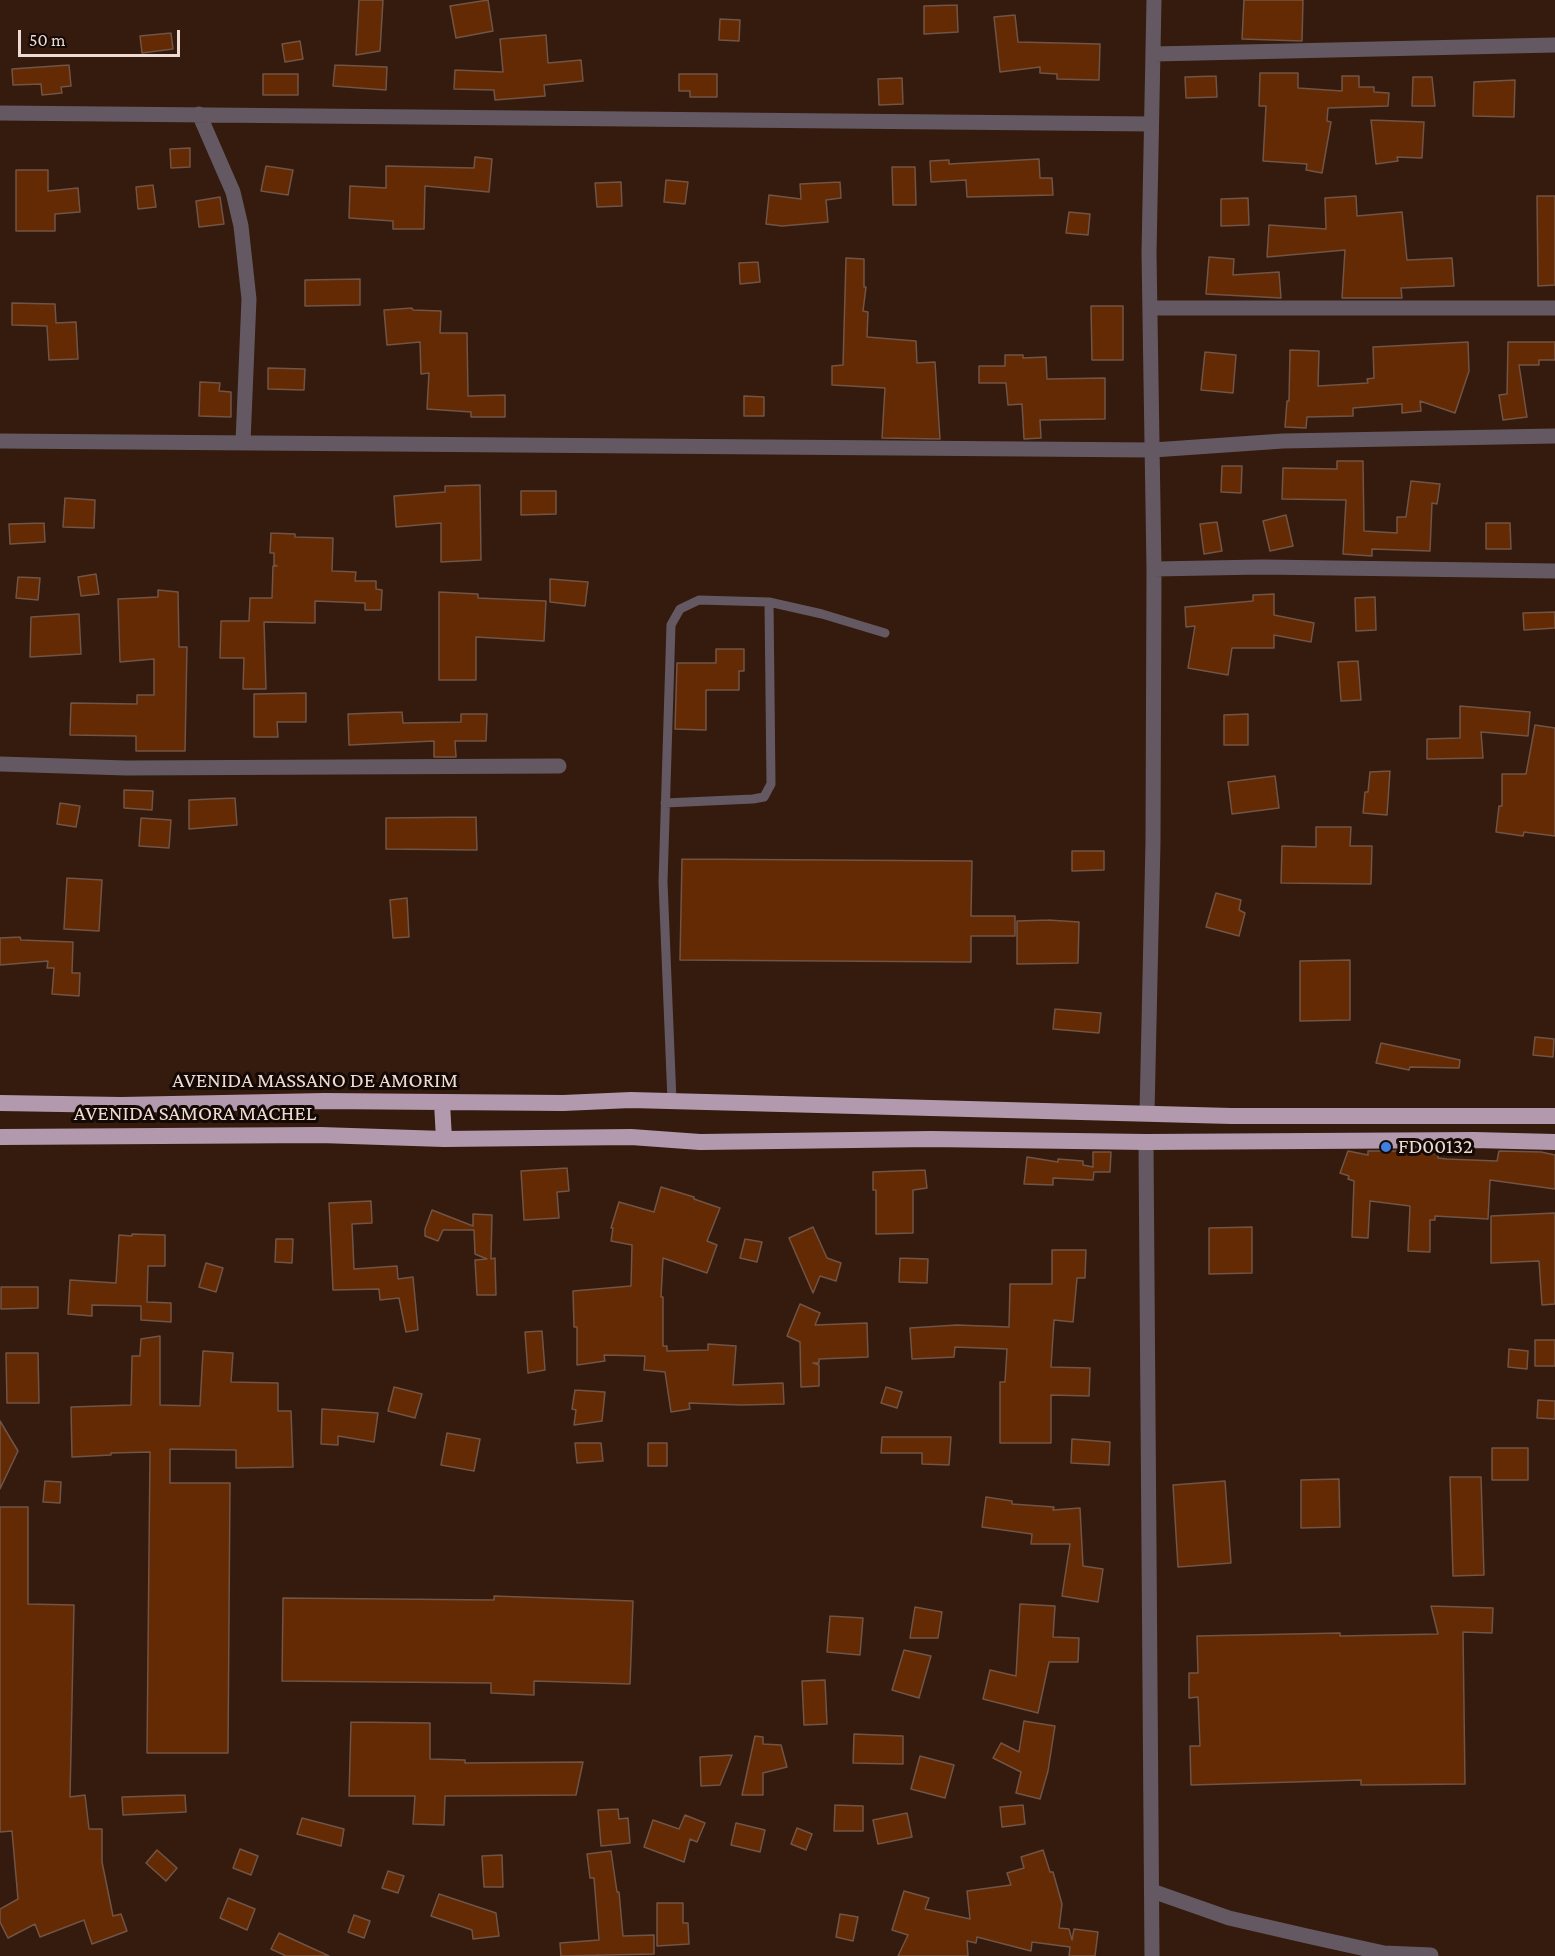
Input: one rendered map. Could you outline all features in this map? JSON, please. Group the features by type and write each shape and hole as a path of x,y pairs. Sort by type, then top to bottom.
{"highway":[{"name":"AVENIDA MASSANO DE AMORIM","path":"0,1102 121,1105 324,1101 564,1103 630,1100 1231,1116 1555,1116"},
{"path":"442,1103 444,1139 631,1137 700,1142 931,1139 1146,1143 1462,1140 1555,1142"},
{"name":"AVENIDA SAMORA MACHEL","path":"0,1137 320,1135 444,1139"}],"street":[{"path":"1147,1113 1153,831 1154,569 1150,308 1154,0"},
{"path":"1154,54 1555,45"},
{"path":"0,113 1151,124"},
{"path":"200,114 233,192 241,226 249,299 243,442"},
{"path":"1150,308 1555,309"},
{"path":"0,441 1153,450 1283,441 1555,436"},
{"path":"1154,569 1262,567 1555,571"},
{"path":"0,764 126,768 559,766"},
{"path":"1146,1143 1152,1956"},
{"path":"1152,1891 1229,1918 1262,1926 1384,1953 1431,1955"}],"lane":[{"path":"672,1101 663,882 671,625 680,609 699,600 769,602 822,614 885,633"},
{"path":"664,803 753,799 764,797 771,784 769,602"}],"building":[{"path":"359,0 383,0 380,51 356,55"},
{"path":"488,0 493,31 456,38 450,6"},
{"path":"1244,0 1303,0 1302,41 1242,39"},
{"path":"957,5 958,32 924,34 924,6"},
{"path":"1015,15 1018,42 1100,44 1099,80 1057,79 1057,74 1040,73 1040,67 1000,72 994,17"},
{"path":"720,19 740,20 739,41 719,40"},
{"path":"171,33 173,49 142,53 140,36"},
{"path":"546,35 548,63 581,60 583,81 544,85 545,96 495,100 494,90 454,89 455,70 503,72 500,39"},
{"path":"300,41 303,59 285,62 282,44"},
{"path":"69,65 71,86 61,87 62,93 42,95 41,84 13,85 12,69"},
{"path":"335,65 387,67 386,90 333,86"},
{"path":"1260,73 1298,73 1298,88 1342,91 1342,76 1359,76 1359,87 1374,87 1374,92 1389,93 1388,106 1328,108 1327,121 1331,122 1322,173 1306,170 1307,164 1263,161 1266,106 1259,106"},
{"path":"263,74 298,74 298,95 263,95"},
{"path":"679,74 717,74 717,97 690,97 690,91 679,91"},
{"path":"1216,76 1217,97 1186,98 1185,77"},
{"path":"1413,77 1432,77 1435,106 1412,106"},
{"path":"902,78 903,104 879,105 878,79"},
{"path":"1515,80 1514,117 1473,116 1474,82"},
{"path":"1371,120 1424,122 1422,158 1397,157 1398,161 1376,164"},
{"path":"190,148 190,167 171,168 170,149"},
{"path":"475,157 492,159 489,192 425,186 424,229 393,229 393,221 349,218 350,186 386,188 386,166 474,168"},
{"path":"1039,159 1040,178 1052,178 1053,195 967,197 966,180 931,182 930,161 949,160 949,164"},
{"path":"266,166 293,170 288,195 261,191"},
{"path":"892,167 915,167 916,205 893,205"},
{"path":"16,170 48,170 48,191 78,188 80,212 55,214 55,231 16,231"},
{"path":"666,180 688,182 685,204 664,202"},
{"path":"621,182 622,206 597,207 595,183"},
{"path":"840,182 841,198 826,200 828,222 782,226 766,224 769,195 801,199 800,184"},
{"path":"153,185 156,207 138,209 136,187"},
{"path":"1356,196 1357,216 1402,212 1407,260 1452,258 1454,286 1401,288 1402,298 1342,298 1345,250 1267,257 1269,225 1326,229 1325,198"},
{"path":"1537,196 1555,196 1555,285 1538,286"},
{"path":"220,197 224,224 199,227 196,201"},
{"path":"1248,198 1249,225 1221,226 1221,199"},
{"path":"1069,212 1090,214 1088,235 1066,233"},
{"path":"1209,257 1234,259 1233,275 1279,272 1281,298 1206,294"},
{"path":"846,258 864,259 864,287 866,287 863,311 868,312 867,337 916,341 917,363 935,362 940,439 882,438 885,388 832,385 832,366 843,365"},
{"path":"758,262 760,282 740,284 739,263"},
{"path":"360,279 360,305 305,306 305,280"},
{"path":"12,303 55,304 56,323 76,322 78,359 49,360 47,326 12,325"},
{"path":"1091,306 1123,306 1123,360 1092,360"},
{"path":"412,308 413,310 441,311 440,333 467,333 468,396 505,395 505,417 471,417 471,412 427,409 429,373 421,374 420,342 387,345 384,310"},
{"path":"1468,342 1469,371 1455,413 1420,401 1421,411 1402,413 1402,404 1353,408 1353,416 1307,417 1306,428 1285,427 1287,401 1289,401 1290,350 1319,351 1318,386 1368,383 1367,379 1374,378 1373,347"},
{"path":"1508,342 1555,342 1555,360 1539,360 1539,365 1519,365 1527,417 1503,420 1499,395 1507,394"},
{"path":"1205,352 1236,355 1233,393 1201,390"},
{"path":"1005,355 1023,355 1023,358 1046,357 1047,379 1105,378 1105,419 1040,420 1041,438 1024,439 1022,404 1008,405 1006,383 979,383 979,366 1005,366"},
{"path":"268,368 305,369 304,390 268,389"},
{"path":"200,382 220,383 219,391 231,392 231,417 199,416"},
{"path":"744,396 764,397 764,416 744,416"},
{"path":"1337,461 1363,461 1364,531 1397,533 1397,517 1406,517 1411,481 1440,484 1437,504 1432,503 1430,551 1372,549 1372,556 1343,554 1346,500 1282,499 1283,468 1337,469"},
{"path":"1222,466 1242,466 1241,493 1221,492"},
{"path":"480,485 481,560 441,562 441,523 396,527 394,496 445,492 445,486"},
{"path":"521,491 556,491 556,514 521,515"},
{"path":"65,498 95,500 94,528 63,527"},
{"path":"1286,515 1293,546 1270,551 1263,521"},
{"path":"1217,522 1222,551 1204,554 1200,524"},
{"path":"44,523 45,542 10,544 9,524"},
{"path":"1486,523 1510,523 1511,549 1486,549"},
{"path":"271,533 295,534 295,537 333,538 332,571 356,572 355,581 376,581 376,589 382,590 381,610 365,610 365,603 315,601 315,623 264,622 266,689 243,689 244,658 220,658 221,621 249,621 250,598 272,598 273,566 277,566 274,565 274,553 270,553"},
{"path":"96,574 99,594 81,596 78,577"},
{"path":"18,577 40,578 38,600 16,598"},
{"path":"550,579 588,582 585,606 550,602"},
{"path":"158,590 178,592 179,647 187,647 185,751 136,751 136,736 70,735 71,703 137,704 137,695 154,695 154,659 120,662 118,599 158,597"},
{"path":"439,592 478,594 478,598 546,601 544,641 476,637 476,680 439,680"},
{"path":"1274,594 1274,615 1314,623 1311,642 1274,635 1274,648 1232,648 1228,675 1188,668 1195,626 1186,627 1185,607 1253,601 1253,595"},
{"path":"1375,597 1376,630 1356,631 1355,598"},
{"path":"1555,612 1555,628 1524,630 1523,613"},
{"path":"79,614 81,654 30,657 31,617"},
{"path":"716,649 744,649 744,671 739,671 739,690 706,690 706,730 675,729 677,663 716,663"},
{"path":"1358,661 1361,700 1341,701 1338,662"},
{"path":"306,693 306,722 277,722 278,737 254,737 254,694"},
{"path":"1460,706 1530,712 1528,736 1481,732 1483,758 1427,759 1427,739 1460,738"},
{"path":"402,712 403,723 461,722 461,714 487,714 486,741 455,741 456,757 434,757 434,741 349,745 348,714"},
{"path":"1248,714 1248,745 1224,745 1224,715"},
{"path":"1535,725 1555,728 1555,836 1524,832 1523,836 1496,832 1499,806 1502,806 1502,774 1526,774"},
{"path":"1390,771 1387,815 1363,813 1370,772"},
{"path":"1275,776 1279,808 1232,814 1228,782"},
{"path":"124,790 153,791 152,810 124,808"},
{"path":"235,798 237,825 189,829 189,800"},
{"path":"60,803 80,806 76,827 57,824"},
{"path":"476,817 477,850 386,849 386,818"},
{"path":"141,818 171,820 169,848 139,846"},
{"path":"1316,827 1351,827 1350,846 1372,846 1371,884 1281,883 1282,846 1316,847"},
{"path":"1072,851 1104,851 1104,870 1072,871"},
{"path":"682,859 972,861 971,916 1015,916 1015,936 971,936 971,962 680,960"},
{"path":"67,878 102,880 99,931 64,929"},
{"path":"1216,893 1241,900 1239,910 1245,913 1239,936 1206,927"},
{"path":"407,898 409,937 393,938 390,900"},
{"path":"1017,921 1079,922 1078,963 1017,964"},
{"path":"20,937 21,940 73,942 72,973 80,973 79,996 52,994 54,968 47,968 48,961 0,965 0,938"},
{"path":"1350,960 1350,1020 1300,1021 1300,961"},
{"path":"1055,1009 1101,1013 1099,1033 1053,1029"},
{"path":"1535,1037 1554,1039 1553,1057 1533,1055"},
{"path":"1381,1043 1460,1060 1459,1068 1410,1067 1409,1070 1376,1063"},
{"path":"1348,1151 1368,1155 1368,1151 1396,1151 1438,1154 1438,1158 1447,1159 1497,1161 1499,1151 1541,1152 1555,1155 1555,1189 1490,1180 1488,1219 1435,1216 1435,1220 1430,1220 1430,1252 1408,1251 1410,1206 1370,1201 1368,1238 1352,1237 1354,1181 1348,1179 1349,1176 1340,1173"},
{"path":"1093,1152 1111,1152 1110,1172 1094,1172 1093,1180 1053,1178 1053,1185 1024,1184 1027,1157 1058,1162 1058,1159 1083,1161 1083,1165 1093,1167"},
{"path":"567,1168 569,1191 557,1192 559,1218 524,1220 521,1171"},
{"path":"925,1170 927,1188 913,1190 913,1233 876,1234 876,1190 873,1190 873,1172"},
{"path":"661,1187 720,1208 707,1241 717,1245 707,1273 663,1258 661,1297 663,1297 663,1346 667,1346 667,1351 708,1350 708,1344 736,1346 733,1385 783,1383 784,1404 689,1403 690,1409 671,1412 665,1372 644,1370 645,1356 604,1355 605,1361 577,1365 577,1327 574,1327 573,1291 631,1286 632,1245 611,1241 613,1228 611,1228 619,1202 654,1212"},
{"path":"371,1201 372,1223 352,1224 354,1269 397,1266 398,1279 413,1277 418,1330 406,1332 399,1298 380,1300 379,1289 333,1290 329,1203"},
{"path":"432,1210 473,1226 473,1214 492,1215 491,1259 495,1258 496,1295 477,1295 475,1260 487,1259 475,1254 474,1230 443,1230 438,1241 425,1236 425,1229"},
{"path":"1555,1213 1555,1304 1542,1305 1539,1261 1491,1263 1491,1216"},
{"path":"813,1227 827,1258 841,1263 836,1281 820,1276 813,1293 789,1238"},
{"path":"1252,1227 1252,1273 1209,1274 1209,1228"},
{"path":"132,1234 165,1235 165,1266 148,1266 147,1302 171,1303 171,1322 141,1320 141,1306 92,1305 92,1316 68,1314 70,1280 116,1283 119,1235 132,1236"},
{"path":"276,1239 293,1239 292,1263 275,1262"},
{"path":"745,1239 762,1242 757,1262 740,1258"},
{"path":"1052,1250 1086,1250 1085,1278 1077,1278 1073,1322 1054,1320 1051,1367 1090,1368 1089,1396 1051,1395 1051,1443 1000,1443 1000,1382 1005,1382 1007,1349 955,1347 954,1357 912,1359 910,1328 957,1325 1009,1327 1010,1284 1052,1284"},
{"path":"900,1258 928,1259 927,1283 899,1282"},
{"path":"206,1263 223,1268 216,1292 199,1287"},
{"path":"1,1287 38,1287 38,1308 1,1309"},
{"path":"800,1304 820,1313 815,1325 867,1323 868,1357 819,1359 819,1363 813,1363 819,1365 819,1386 801,1387 800,1342 787,1336"},
{"path":"542,1331 545,1370 528,1373 525,1332"},
{"path":"160,1336 160,1405 200,1406 203,1351 233,1353 231,1382 278,1383 278,1411 291,1411 293,1467 236,1468 236,1450 170,1449 170,1483 230,1483 228,1753 147,1753 150,1452 72,1457 71,1407 131,1405 132,1356 140,1356 141,1339"},
{"path":"1535,1340 1555,1340 1555,1366 1535,1366"},
{"path":"1509,1349 1528,1351 1527,1369 1508,1367"},
{"path":"6,1353 38,1353 39,1403 7,1403"},
{"path":"394,1387 422,1394 415,1418 388,1411"},
{"path":"886,1387 902,1392 897,1408 881,1403"},
{"path":"575,1390 605,1392 602,1421 574,1425 576,1410 572,1409"},
{"path":"1538,1400 1555,1401 1555,1419 1537,1418"},
{"path":"322,1409 378,1413 374,1442 338,1436 338,1445 321,1444"},
{"path":"0,1421 18,1451 0,1489"},
{"path":"447,1433 480,1439 474,1471 441,1465"},
{"path":"882,1437 951,1437 949,1465 922,1464 922,1453 881,1453"},
{"path":"1072,1439 1110,1442 1109,1465 1071,1463"},
{"path":"575,1443 601,1443 603,1461 577,1463"},
{"path":"648,1443 667,1443 667,1466 648,1466"},
{"path":"1492,1448 1528,1448 1528,1480 1492,1480"},
{"path":"1450,1477 1481,1477 1484,1575 1453,1576"},
{"path":"1339,1479 1340,1527 1301,1528 1301,1480"},
{"path":"45,1481 61,1482 60,1503 43,1502"},
{"path":"1225,1481 1231,1563 1178,1567 1173,1485"},
{"path":"986,1497 1012,1501 1012,1504 1054,1507 1053,1510 1080,1508 1083,1566 1103,1569 1098,1602 1062,1596 1070,1544 1031,1544 1032,1534 982,1527"},
{"path":"0,1507 28,1507 28,1604 74,1605 70,1797 85,1795 89,1829 102,1829 102,1862 113,1916 121,1914 127,1931 92,1944 84,1920 40,1937 35,1924 8,1938 0,1922 0,1909 18,1899 12,1831 0,1832"},
{"path":"494,1596 633,1601 630,1684 534,1681 534,1695 491,1693 491,1683 282,1681 283,1598 494,1600"},
{"path":"1020,1604 1055,1606 1053,1637 1079,1638 1078,1662 1049,1662 1038,1713 983,1699 990,1670 1016,1676"},
{"path":"1431,1606 1493,1608 1492,1633 1463,1632 1465,1784 1361,1785 1361,1780 1191,1785 1190,1746 1200,1746 1198,1697 1189,1698 1189,1673 1198,1673 1197,1636 1340,1633 1340,1636 1438,1634"},
{"path":"915,1607 942,1612 938,1638 910,1638"},
{"path":"830,1616 863,1618 860,1655 827,1652"},
{"path":"904,1650 931,1656 919,1698 892,1690"},
{"path":"825,1680 827,1724 804,1725 802,1681"},
{"path":"1024,1721 1055,1726 1048,1771 1040,1799 1016,1793 1021,1772 993,1758 1001,1743 1019,1752"},
{"path":"351,1722 430,1723 430,1759 465,1760 465,1763 583,1762 576,1795 445,1796 444,1825 413,1824 415,1796 349,1796"},
{"path":"854,1734 903,1736 903,1764 853,1763"},
{"path":"755,1736 763,1737 763,1744 781,1745 787,1767 763,1773 763,1795 742,1795"},
{"path":"732,1755 720,1785 701,1786 700,1757"},
{"path":"920,1756 954,1765 945,1798 911,1789"},
{"path":"185,1795 186,1812 123,1815 122,1797"},
{"path":"835,1805 863,1806 863,1831 834,1831"},
{"path":"1023,1805 1025,1824 1002,1827 1000,1807"},
{"path":"618,1809 619,1819 628,1818 630,1843 601,1846 598,1810"},
{"path":"907,1813 912,1837 878,1844 873,1820"},
{"path":"685,1815 705,1823 697,1842 690,1839 684,1862 644,1847 653,1820 679,1829"},
{"path":"302,1818 344,1829 341,1846 297,1834"},
{"path":"736,1823 765,1830 760,1852 731,1845"},
{"path":"797,1828 812,1834 806,1850 791,1844"},
{"path":"240,1849 258,1856 251,1875 233,1868"},
{"path":"157,1850 177,1868 166,1881 146,1863"},
{"path":"1043,1850 1050,1872 1053,1872 1062,1904 1059,1928 1069,1929 1072,1940 1074,1929 1098,1932 1095,1956 1069,1956 1070,1947 1032,1942 1031,1951 977,1937 976,1943 967,1941 968,1956 898,1956 908,1935 892,1930 904,1891 929,1898 925,1909 970,1919 967,1891 1011,1885 1007,1873 1024,1868 1021,1857"},
{"path":"611,1851 617,1892 619,1892 623,1936 654,1935 654,1954 561,1956 560,1943 599,1940 594,1878 590,1878 587,1854"},
{"path":"502,1855 503,1887 484,1887 482,1856"},
{"path":"388,1871 404,1876 398,1893 382,1888"},
{"path":"439,1894 496,1913 499,1936 473,1939 472,1930 431,1916"},
{"path":"228,1898 255,1909 247,1930 220,1918"},
{"path":"657,1903 683,1903 683,1923 688,1923 689,1944 657,1946"},
{"path":"840,1914 858,1917 853,1941 836,1937"},
{"path":"354,1915 370,1921 364,1938 348,1932"},
{"path":"279,1933 329,1956 286,1956 271,1949"}],"place":[{"name":"FD00132","path":"1386,1147"}]}
